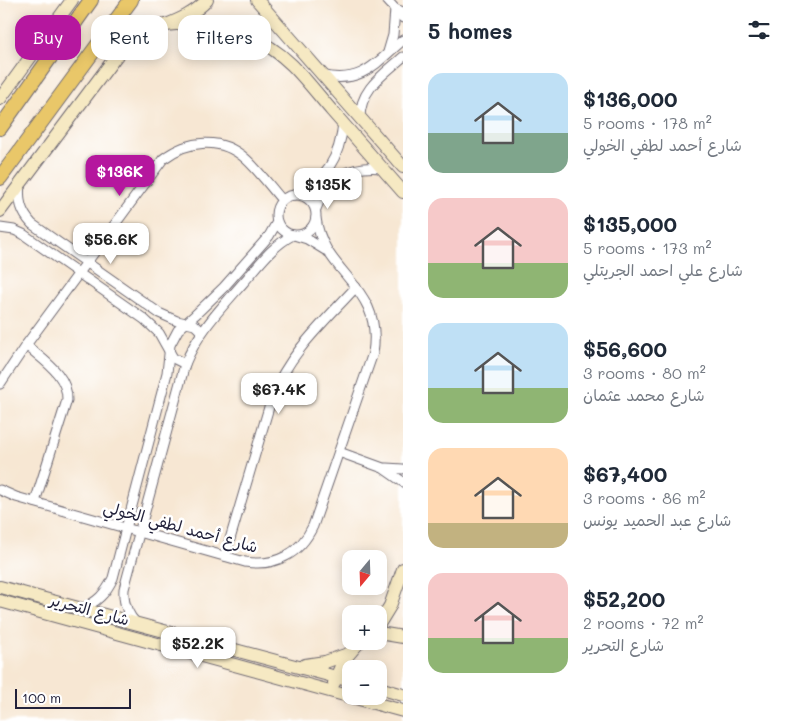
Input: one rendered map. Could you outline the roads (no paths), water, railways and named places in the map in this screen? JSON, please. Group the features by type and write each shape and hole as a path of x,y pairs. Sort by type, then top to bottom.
{"main road":[{"path":"0,128 91,0"},
{"path":"0,178 131,0"}],"street":[{"path":"168,24 186,16 207,0"},
{"path":"257,0 403,167"},
{"path":"388,0 399,10 403,18"},
{"path":"0,99 71,2"},
{"path":"388,52 399,10"},
{"path":"168,25 209,24 226,28 258,40 276,52 292,66 403,192"},
{"path":"322,75 343,78 363,73 403,40"},
{"path":"360,118 362,100 366,92 403,57"},
{"path":"0,211 113,60"},
{"path":"294,235 282,230 277,222 276,212 282,200 317,182 326,172 339,149 343,123"},
{"path":"0,384 86,262 163,159 181,147 191,144 208,143 225,146 235,151 245,158 282,200"},
{"path":"137,624 127,612 123,597 124,589 185,364 202,332 276,246 294,235 309,231 314,225 320,197 327,187 341,176 358,168 382,168"},
{"path":"20,184 20,206 32,224 159,314 195,325 202,332"},
{"path":"294,195 303,196 311,201 316,213"},
{"name":"شارع أحمد لطفي الخولي","path":"0,490 35,502 245,562 263,564 281,560 297,550 304,543 313,526 373,353 375,341 373,318 368,307 356,287 321,241 316,213"},
{"path":"80,609 97,600 113,578 168,373 168,350 174,334 230,279 269,236 277,222"},
{"path":"0,228 14,230 23,234 152,325 176,361 185,364"},
{"name":"شارع أحمد لطفي الخولي","path":"294,235 312,242 328,252"},
{"path":"225,556 279,378 296,353 356,287"},
{"path":"26,345 62,378 67,393 67,400 35,502"},
{"path":"339,452 383,468 403,482"},
{"path":"383,468 403,469"},
{"path":"387,611 403,570"},
{"name":"شارع التحرير","path":"0,587 342,678"},
{"name":"شارع التحرير","path":"0,601 403,711"},
{"path":"387,633 403,636"},
{"path":"332,692 336,676 352,650"},
{"path":"297,666 325,662 348,654"},
{"path":"387,690 403,695"}]}
